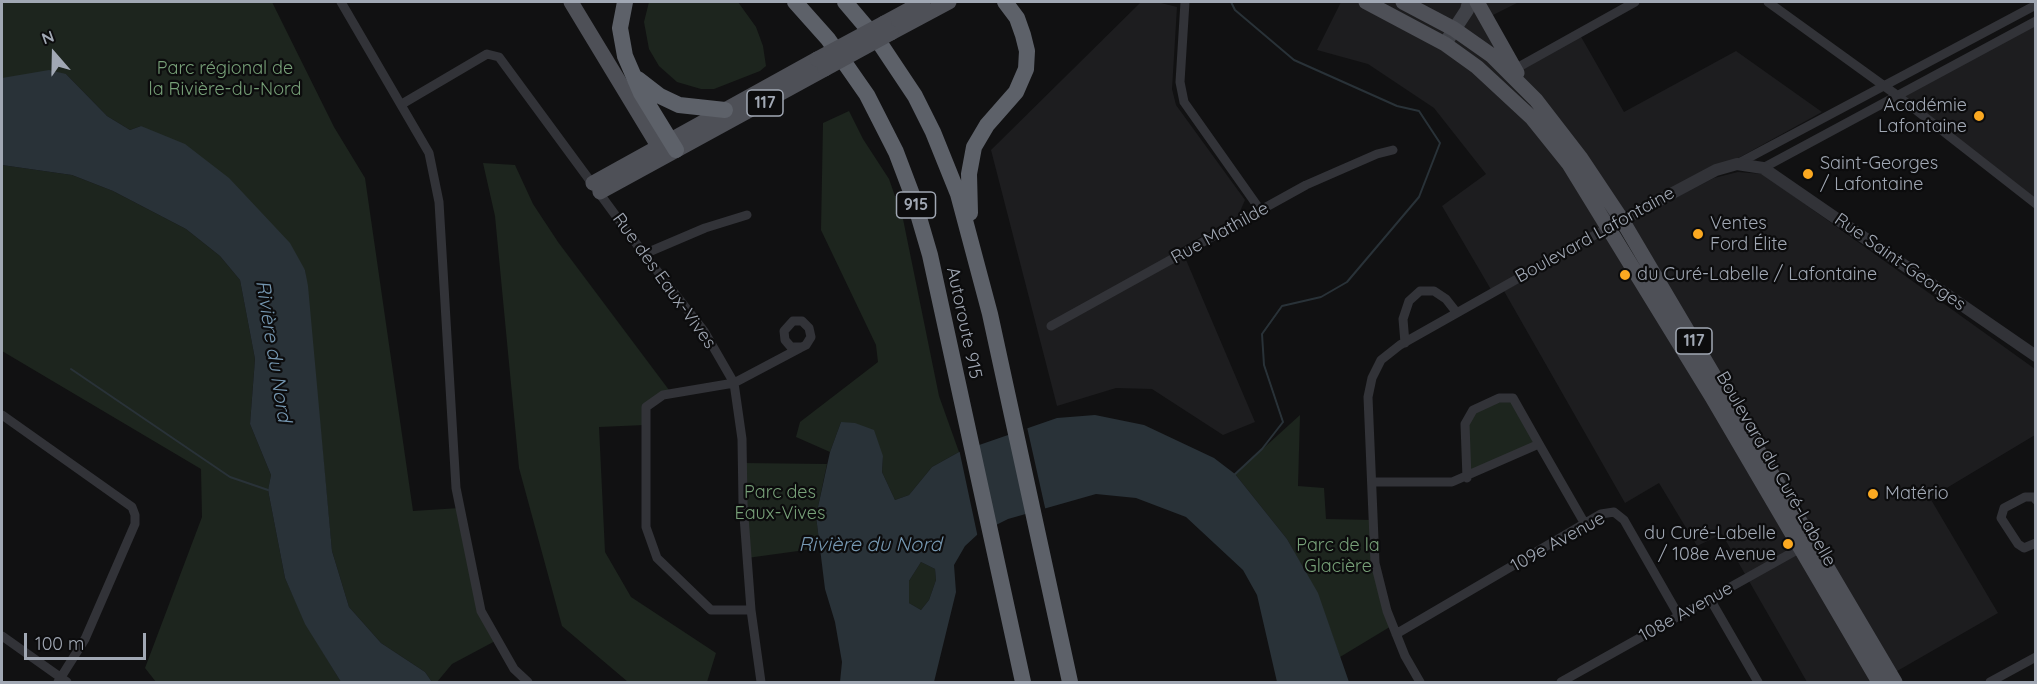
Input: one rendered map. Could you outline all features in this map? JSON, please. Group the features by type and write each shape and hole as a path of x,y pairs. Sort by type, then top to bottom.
{"highway":[{"path":"625,2 620,18 620,34 625,56 667,148"},
{"name":"Autoroute 915","path":"795,2 828,39 854,76 879,117 901,163 928,249 1023,682"},
{"name":"Autoroute 915","path":"845,2 879,42 915,96 944,156 970,232 1016,429 1070,682"},
{"path":"970,232 969,174 974,147 987,125 1016,92 1026,69 1026,46 1018,10 1005,2"},
{"path":"635,77 672,102 693,108 725,110"}],"main road":[{"path":"571,2 667,148 725,110 821,64 887,28 949,2"},
{"path":"887,28 923,2"},
{"name":"Boulevard du Curé-Labelle","path":"1366,2 1445,44 1477,67 1532,118 1616,224"},
{"name":"Boulevard du Curé-Labelle","path":"1403,2 1454,29 1491,55 1536,100 1580,157 1616,224 1806,545 1879,682"},
{"path":"1445,44 1469,2"},
{"path":"1477,2 1515,69 1536,100"},
{"name":"117","path":"596,188 821,64"},
{"name":"Boulevard du Curé-Labelle","path":"1806,545 1894,682"}],"street":[{"path":"341,2 429,153 439,202 456,488 481,612 514,669 528,682"},
{"path":"1185,2 1180,82 1184,102 1262,211"},
{"path":"1515,69 1635,2"},
{"path":"1768,2 1898,96 2036,204"},
{"name":"Boulevard Lafontaine","path":"1420,682 1396,634 1378,579 1368,397 1372,378 1381,360 1405,343 1457,313 1689,183 1737,164 1885,87 2036,4"},
{"path":"1737,164 1763,168 2036,21"},
{"path":"1998,25 2005,38"},
{"name":"Rue des Eaux-Vives","path":"402,104 487,54 499,57 644,254 704,331 734,383 742,439 743,503 751,610 761,682"},
{"name":"Rue Mathilde","path":"1051,326 1306,185 1377,154 1394,150"},
{"name":"Rue Saint-Georges","path":"1763,168 2036,357"},
{"path":"644,254 705,228 747,215"},
{"path":"1405,343 1403,319 1409,301 1420,291 1434,291 1446,299 1457,313"},
{"path":"751,610 711,610 657,558 646,527 646,406 663,395 734,383 802,347"},
{"path":"1467,478 1465,424 1473,410 1499,398 1513,398 1585,524"},
{"path":"2,415 132,507 135,515 135,524 85,639 63,681 2,636"},
{"path":"1372,482 1452,482 1467,478 1539,444"},
{"path":"2036,500 2034,497 2025,497 2004,508 2001,518 2018,544 2024,548 2036,543"},
{"name":"109e Avenue","path":"1396,634 1601,514 1614,512 1624,520 1679,616"},
{"name":"108e Avenue","path":"1561,682 1806,545"},
{"path":"1710,599 1758,682"},
{"path":"1990,682 2036,657"}],"shaded area":[{"path":"1141,2 1157,2 1177,7 1172,89 1176,105 1245,200 1238,216 1181,248 1255,422 1223,435 1152,389 1116,388 1057,406 991,150"},
{"path":"1341,2 1519,2 1489,17 1517,71 1580,35 1624,112 1736,51 1822,112 1493,293 1442,206 1486,174 1434,108 1368,64 1317,50"},
{"name":"Académie Lafontaine","path":"2035,23 2035,204 1898,96"},
{"path":"1738,172 1763,174 2035,369 2035,435 1930,498 1998,613 1892,674 1626,223 1714,178"},
{"path":"1610,232 1872,682 1807,682 1722,534 1697,546 1659,483 1625,503 1504,291"}],"green space":[{"name":"Parc régional de la Rivière-du-Nord","path":"2,2 272,2 334,127 365,178 413,511 460,508 481,611 497,640 452,664 437,682 432,682 425,672 381,643 349,607 332,551 305,270 141,126 130,130 107,116 66,74 2,79"},
{"path":"649,2 738,2 756,27 763,46 766,66 760,71 714,89 701,89 677,82 659,66 649,49 644,22"},
{"path":"849,111 863,139 889,179 903,219 939,396 959,452 932,467 909,495 895,500 882,472 883,456 841,422 830,452 796,437 800,422 878,362 876,345 821,230 823,123"},
{"path":"483,163 515,165 533,204 558,242 672,394 645,407 645,425 599,427 605,552 631,597 716,653 707,682 628,682 562,626 519,468 495,216"},
{"path":"2,165 72,175 113,191 186,229 220,256 240,280 255,359 250,424 271,475 268,490 285,578 306,624 341,682 156,682 145,668 202,517 201,469 2,351"},
{"path":"1513,398 1539,444 1467,478 1465,424 1473,410"},
{"name":"Parc de la Glacière","path":"1300,415 1298,486 1324,488 1326,519 1373,520 1375,563 1393,625 1340,657 1317,593 1287,539 1235,474"},
{"name":"Parc des Eaux-Vives","path":"742,463 827,464 816,516 820,548 747,558"},
{"path":"921,562 935,569 936,580 929,600 921,610 909,603 909,581"}],"water":[{"name":"Rivière du Nord","path":"49,70 66,74 107,116 130,130 141,126 185,144 229,178 290,243 305,270 308,286 332,551 349,607 381,643 425,672 432,682 341,682 305,624 285,578 268,490 271,475 250,424 255,359 240,280 220,256 186,229 113,191 72,175 2,165 2,78"},
{"name":"Rivière du Nord","path":"1095,415 1144,425 1214,458 1235,474 1287,539 1318,593 1349,682 1277,682 1257,595 1243,570 1186,517 1136,498 1096,494 1008,519 978,534 965,546 954,565 956,592 934,682 840,682 842,662 835,622 825,589 816,516 830,452 841,422 855,423 874,430 883,456 882,472 895,500 909,495 932,467 959,452 1057,418","holes":["921,562 935,569 936,580 929,600 921,610 909,603 909,581"]}],"pier":[{"path":"1027,427 1046,512 1028,516 1017,429"},
{"path":"977,443 987,533 978,538 959,449"}],"waterway":[{"path":"1231,2 1235,10 1294,60 1397,106 1419,111 1440,143 1419,197 1347,282 1321,297 1282,306 1262,334 1264,365 1283,422 1262,449 1233,476"},
{"name":"Rivière du Nord","path":"71,369 230,477 268,490"}],"place":[{"name":"Académie Lafontaine","path":"1979,116"},
{"name":"Saint-Georges / Lafontaine","path":"1808,174"},
{"name":"Ventes Ford Élite","path":"1698,234"},
{"name":"du Curé-Labelle / Lafontaine","path":"1625,275"},
{"name":"Matério","path":"1873,494"},
{"name":"du Curé-Labelle / 108e Avenue","path":"1788,544"}]}
